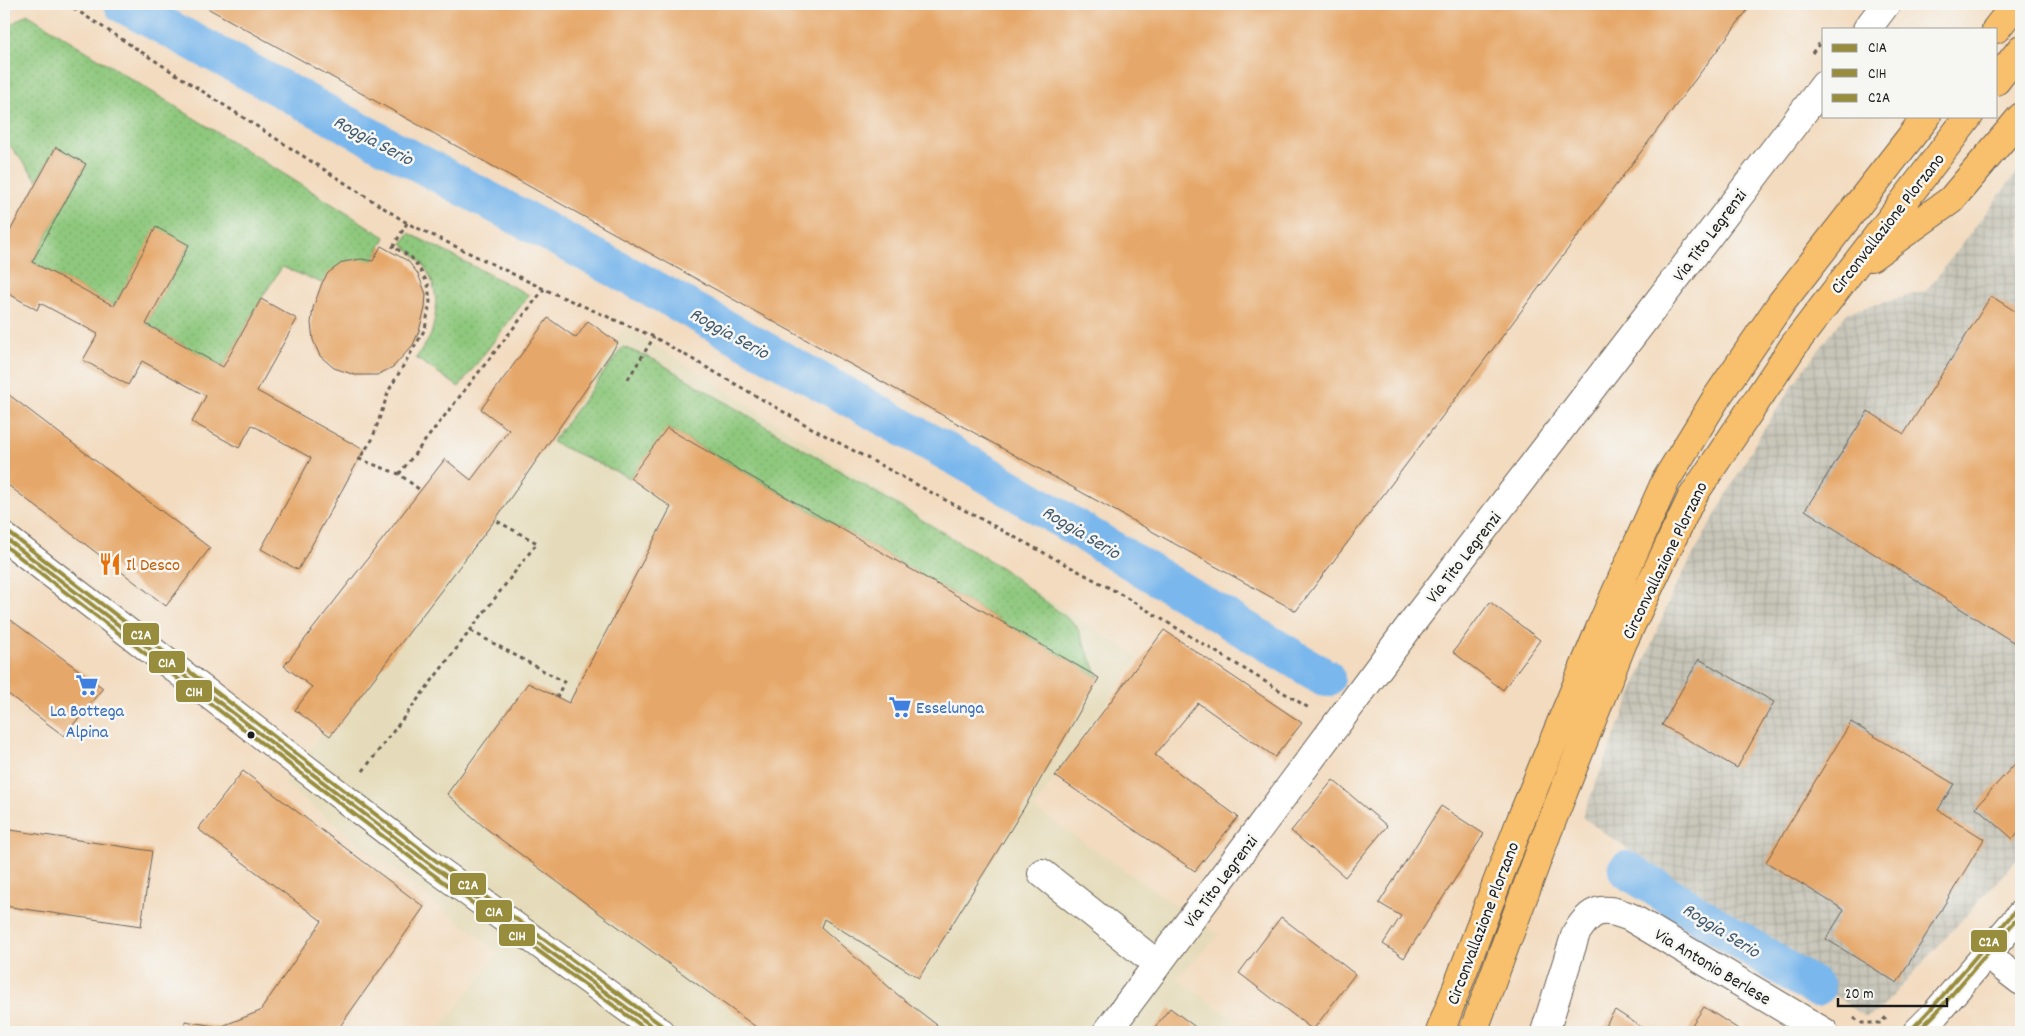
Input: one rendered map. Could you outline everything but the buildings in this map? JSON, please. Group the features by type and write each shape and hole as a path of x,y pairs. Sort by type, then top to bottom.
{"highway":[{"path":"1997,28 2016,4"},
{"path":"1998,78 2021,49"},
{"path":"1849,272 1952,200 2021,117"},
{"name":"Circonvallazione Plorzano","path":"1440,1032 1522,818 1601,626 1666,480 1717,397 1782,302 1925,118"},
{"name":"Circonvallazione Plorzano","path":"1473,1032 1547,832 1624,642 1692,497 1789,353 1967,118"}],"street":[{"path":"1868,28 1886,4"},
{"name":"Via Tito Legrenzi","path":"1107,1032 1415,619 1822,88"},
{"path":"4,537 427,862 660,1032"},
{"path":"1042,874 1157,964"},
{"name":"Via Antonio Berlese","path":"1545,1032 1576,933 1585,919 1597,911 1616,912 1630,917 1824,1032"},
{"path":"1917,1032 1936,1013 2021,914"},
{"path":"1986,954 2021,981"}],"path":[{"path":"67,4 407,223 544,289 654,337 815,430 1117,592 1336,726"},
{"path":"407,223 393,247 411,257 428,284 430,302 425,330 389,390 372,440 359,459 399,474 420,490"},
{"path":"399,474 544,289"},
{"path":"628,379 654,337"},
{"path":"343,797 537,543 496,520"},
{"path":"471,631 564,682 558,697"}],"shaded area":[{"path":"2021,167 2021,855 1879,1011 1865,1017 1582,817 1673,591 1761,433 1804,369 1848,312 1926,291"},
{"path":"626,326 1139,658 1034,808 1219,935 1177,978 1250,1032 437,1032 499,953 284,784"}],"green space":[{"path":"27,14 385,237 373,261 357,260 344,264 332,271 322,283 282,267 261,299 223,367 146,324 189,246 156,228 114,306 32,262 86,164 56,147 37,180 4,138 4,29"},
{"path":"409,233 529,295 459,387 416,358 431,334 436,307 433,283 428,273 413,253 402,244"},
{"path":"623,347 655,360 1002,568 1076,625 1099,678 668,428 630,478 552,442"}],"waterway":[{"name":"Roggia Serio","path":"123,4 663,294 983,472 1326,678"},
{"name":"Roggia Serio","path":"1627,870 1816,988"}],"transit line":[{"name":"C2A","path":"8,532 431,857 664,1027"},
{"name":"C1A","path":"4,537 427,862 660,1032"},
{"name":"C1H","path":"4,545 423,867 650,1032"},
{"name":"C2A","path":"1913,1028 2016,910"},
{"name":"C1A","path":"1917,1032 1936,1013 2021,914"}],"place":[{"name":"Il Desco","path":"110,564"},
{"name":"La Bottega Alpina","path":"87,685"},
{"name":"Esselunga","path":"900,707"}]}
